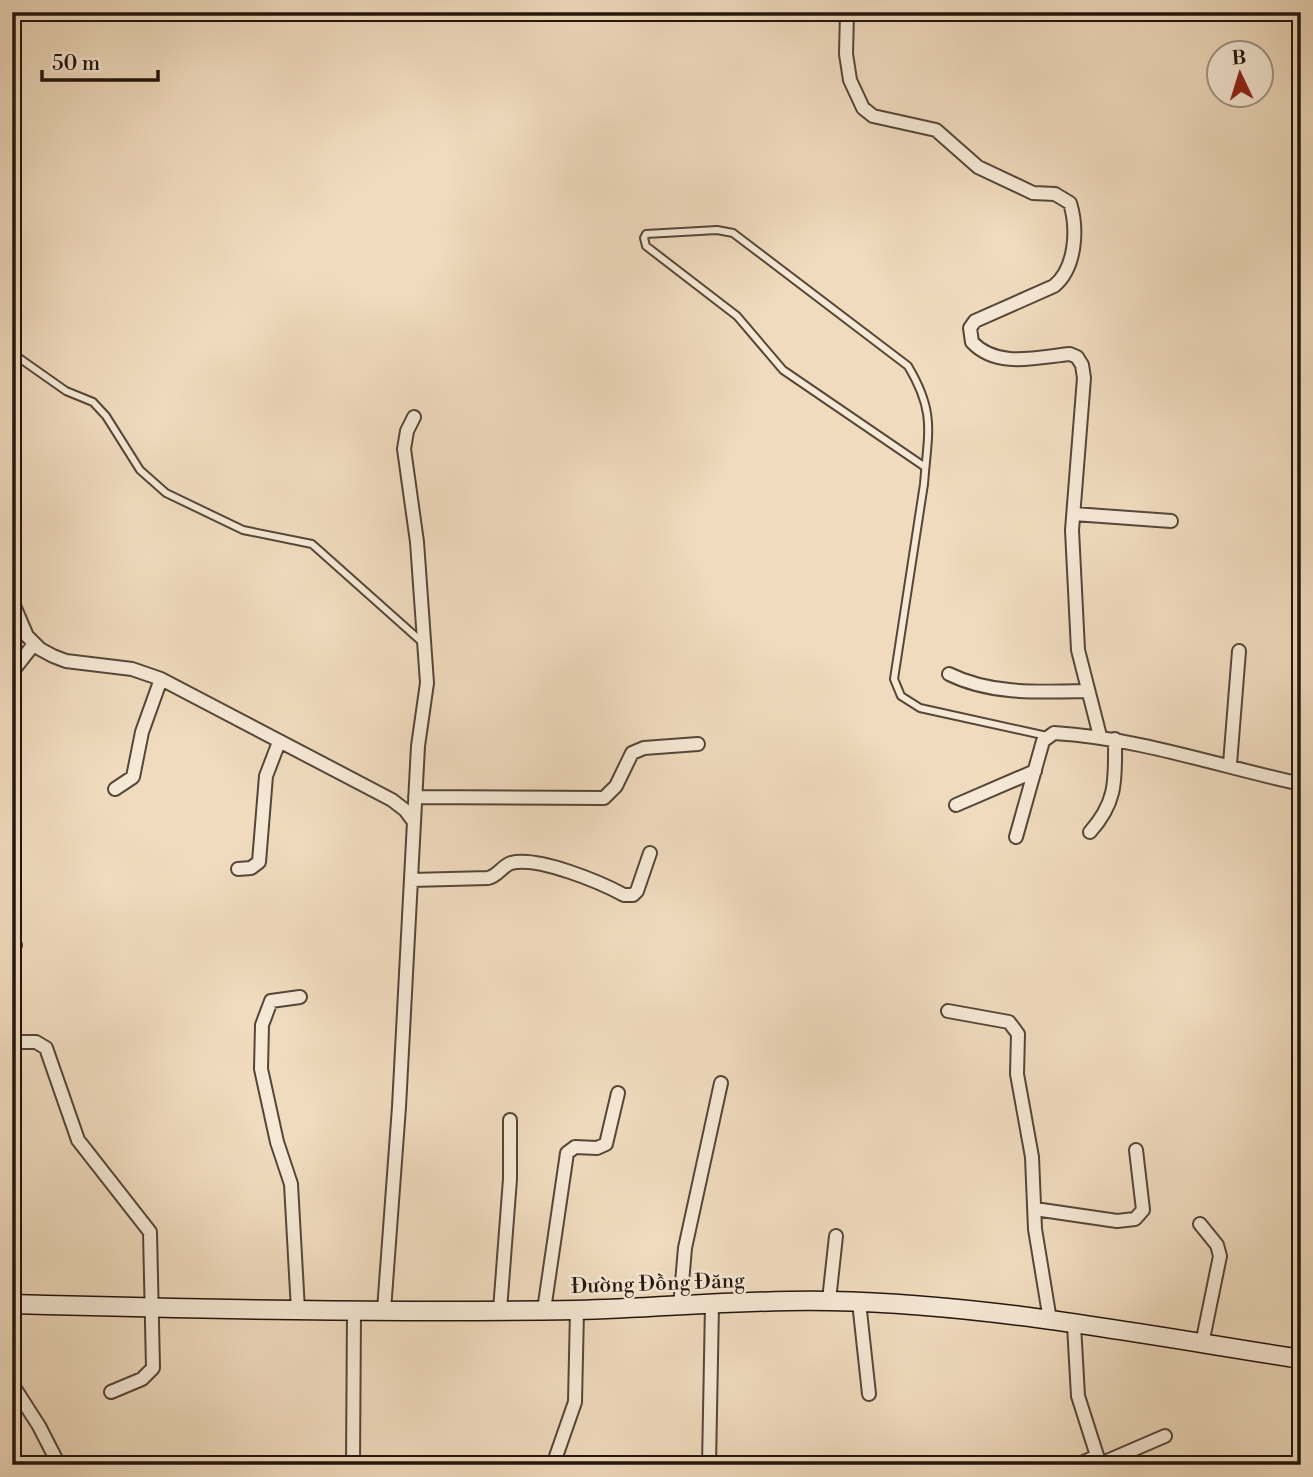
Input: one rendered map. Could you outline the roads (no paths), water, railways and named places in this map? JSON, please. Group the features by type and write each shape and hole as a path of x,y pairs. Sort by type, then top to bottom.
{"main road":[{"name":"Đường Đồng Đăng","path":"12,1304 354,1311 577,1310 828,1300 927,1306 1050,1321 1301,1359"}],"street":[{"path":"847,12 846,54 850,80 863,108 873,116 936,130 978,167 1032,193 1055,194 1070,203 1074,218 1070,264 1065,277 1054,286 975,321 970,328 972,342 989,355 1015,359 1070,354 1077,356 1082,365 1084,396 1074,514 1078,650 1100,736"},
{"path":"384,1310 415,797 427,683 422,643 417,542 404,449 407,431 414,417"},
{"path":"1074,514 1171,521"},
{"path":"12,601 34,644 66,661 132,669 161,679 392,800 414,821"},
{"path":"12,672 34,644"},
{"path":"1230,764 1239,651"},
{"path":"950,674 979,686 1043,692 1087,691"},
{"path":"115,789 133,777 142,732 161,679"},
{"path":"1016,837 1047,736 1054,733 1115,739 1230,764 1301,784"},
{"path":"1090,832 1103,818 1115,789 1115,739"},
{"path":"238,869 251,868 259,862 266,776 279,742"},
{"path":"415,797 604,798 616,786 632,753 645,748 698,744"},
{"path":"956,805 1035,771"},
{"path":"411,880 488,878 508,864 521,863 566,870 632,895 637,891 650,853"},
{"path":"298,1310 291,1184 263,1083 260,1041 271,1001 300,997"},
{"path":"948,1011 1009,1022 1018,1034 1017,1074 1032,1157 1035,1229 1050,1321"},
{"path":"12,1042 36,1042 46,1048 52,1059 69,1121 78,1140 143,1219 150,1232 153,1361 150,1374 111,1392"},
{"path":"680,1306 684,1257 721,1083"},
{"path":"544,1310 567,1153 575,1147 597,1148 606,1144 618,1093"},
{"path":"500,1310 510,1179 510,1121"},
{"path":"1035,1209 1118,1220 1135,1219 1143,1209 1136,1150"},
{"path":"1200,1224 1217,1245 1220,1256 1202,1344"},
{"path":"828,1300 836,1236"},
{"path":"859,1302 869,1394"},
{"path":"709,1465 712,1305"},
{"path":"554,1465 575,1402 577,1310"},
{"path":"353,1465 354,1311"},
{"path":"1074,1325 1078,1396 1099,1462"},
{"path":"12,1384 39,1426 59,1465"},
{"path":"1077,1465 1099,1462 1165,1436"}],"lane":[{"path":"925,467 783,370 737,316 646,246 643,238 646,234 718,230 733,233 908,366 928,405 925,467 894,679 897,690 919,708 1047,736"},
{"path":"12,353 66,391 93,402 106,416 140,470 166,493 243,530 312,544 422,643"}]}
